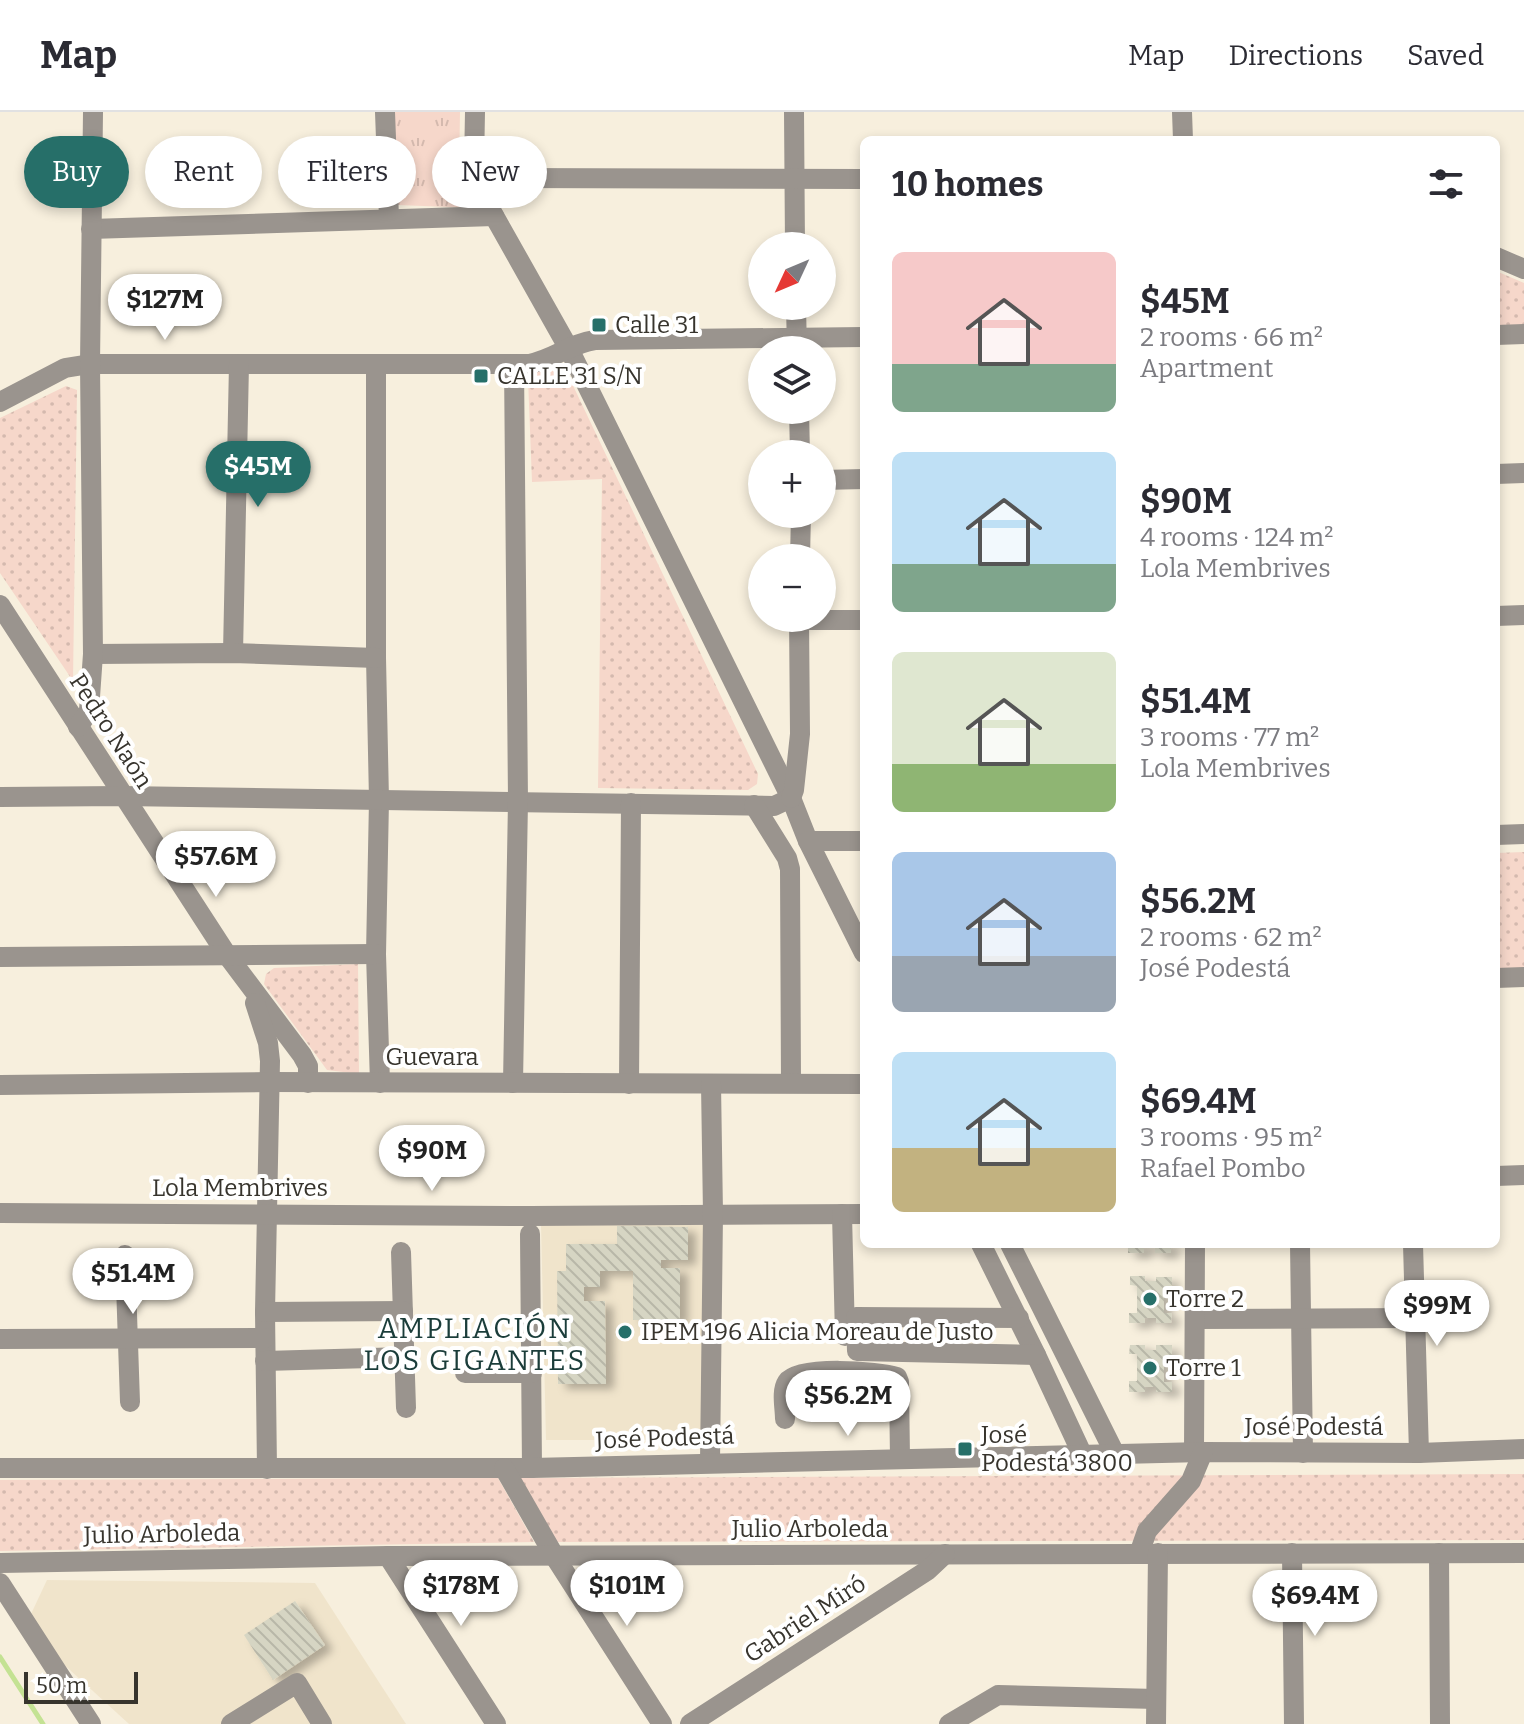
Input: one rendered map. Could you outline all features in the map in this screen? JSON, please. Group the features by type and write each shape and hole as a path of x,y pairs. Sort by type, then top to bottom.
{"street":[{"path":"78,727 89,711 93,654 90,364 93,112"},
{"path":"385,112 389,218"},
{"path":"475,112 475,136"},
{"path":"794,112 795,232"},
{"path":"1182,112 1183,136"},
{"path":"547,178 860,179"},
{"path":"490,208 569,349 791,798 808,841 860,945"},
{"path":"91,229 494,216"},
{"path":"1500,259 1524,269"},
{"path":"1500,335 1524,334"},
{"path":"836,340 860,337"},
{"path":"0,402 65,368 90,364 514,364 541,362 585,341 595,340 748,342"},
{"path":"233,653 239,364"},
{"path":"513,1083 518,801 514,364"},
{"path":"376,365 379,800 376,954 380,1083"},
{"path":"1500,474 1524,473"},
{"path":"836,480 860,479"},
{"name":"Pedro Naón","path":"0,605 227,955 302,1055 308,1066 308,1083"},
{"path":"1500,616 1524,615"},
{"path":"836,620 860,620"},
{"path":"0,797 122,796 774,806 791,798 794,790 800,734 799,632"},
{"path":"93,654 233,653 376,658"},
{"path":"629,1084 631,803"},
{"path":"754,805 787,858 790,869 791,1083"},
{"path":"1500,835 1524,834"},
{"path":"808,841 860,841"},
{"path":"0,957 376,954"},
{"path":"1500,978 1524,977"},
{"path":"251,989 268,1043 270,1082 265,1312 267,1469"},
{"name":"Guevara","path":"0,1085 270,1082 860,1084"},
{"path":"710,1462 711,1084"},
{"path":"1500,1176 1524,1175"},
{"name":"Lola Membrives","path":"0,1213 860,1214"},
{"path":"842,1214 846,1372"},
{"path":"530,1234 532,1468"},
{"path":"983,1248 1083,1456"},
{"path":"1012,1248 1115,1454"},
{"path":"1156,1724 1147,1531 1191,1481 1198,1452 1195,1248"},
{"path":"1300,1248 1303,1453"},
{"path":"1413,1248 1419,1453"},
{"path":"401,1252 406,1408"},
{"path":"125,1255 130,1402"},
{"path":"265,1312 403,1311"},
{"path":"1019,1318 856,1317 857,1351 1036,1355"},
{"path":"1195,1319 1414,1318"},
{"path":"0,1339 265,1338"},
{"path":"265,1361 405,1357"},
{"path":"785,1419 784,1390 793,1376 807,1372 846,1372 897,1377 900,1459"},
{"path":"465,1373 532,1373"},
{"name":"José Podestá","path":"0,1468 532,1468 1198,1452 1419,1453 1524,1449"},
{"path":"504,1468 555,1557 662,1724"},
{"path":"1292,1553 1294,1724"},
{"path":"1439,1553 1440,1724"},
{"name":"Julio Arboleda","path":"0,1563 388,1556 1524,1553"},
{"name":"Gabriel Miró","path":"690,1724 928,1570 945,1554"},
{"path":"388,1556 496,1724"},
{"path":"0,1583 91,1724"},
{"path":"231,1724 297,1683 322,1724"},
{"path":"949,1724 998,1695 1156,1699"}],"shaded area":[{"name":"IPEM 196 Alicia Moreau de Justo","path":"708,1222 704,1440 546,1440 541,1224"},
{"path":"47,1580 315,1583 406,1724 129,1724 59,1660 31,1614"}],"green space":[{"path":"393,112 460,112 460,136 432,136 432,206 416,206 416,136 394,136"},
{"path":"1500,273 1524,283 1524,326 1500,326"},
{"path":"552,367 567,373 758,774 757,784 748,790 598,788 602,479 532,482 528,378 534,370"},
{"path":"66,386 77,390 73,681 0,573 0,418"},
{"path":"1524,852 1524,969 1500,969 1500,853"},
{"path":"358,964 359,1074 327,1070 264,984 266,974 274,968"},
{"path":"1524,1474 1524,1540 556,1542 520,1478"},
{"path":"498,1478 534,1542 0,1551 0,1480"}],"building":[{"path":"617,1226 688,1227 688,1260 661,1260 661,1268 680,1268 680,1320 633,1320 633,1271 600,1271 600,1287 584,1287 584,1301 605,1301 606,1384 558,1384 557,1271 566,1271 566,1244 617,1244"},
{"path":"1128,1248 1144,1248 1144,1253 1128,1253"},
{"path":"1155,1248 1171,1248 1171,1253 1155,1253"},
{"name":"Torre 2","path":"1130,1276 1145,1276 1145,1281 1172,1277 1172,1286 1164,1286 1164,1313 1172,1313 1171,1323 1156,1323 1156,1318 1145,1318 1145,1323 1129,1323 1129,1313 1137,1313 1137,1286 1130,1285"},
{"name":"Torre 1","path":"1130,1345 1145,1345 1145,1350 1156,1350 1156,1345 1172,1345 1172,1355 1164,1355 1164,1382 1172,1382 1172,1392 1156,1392 1156,1387 1145,1387 1145,1392 1129,1392 1129,1381 1137,1381 1137,1354 1129,1354"},
{"path":"295,1601 325,1645 273,1680 244,1635"}],"waterway":[{"path":"0,1657 43,1724"}],"place":[{"name":"Calle 31","path":"599,325"},
{"name":"CALLE 31 S/N","path":"481,376"},
{"name":"Torre 2","path":"1150,1299"},
{"name":"IPEM 196 Alicia Moreau de Justo","path":"625,1332"},
{"name":"Torre 1","path":"1150,1368"},
{"name":"José Podestá 3800","path":"965,1449"}],"district":[{"name":"AMPLIACIÓN LOS GIGANTES","path":"475,1344"}]}
